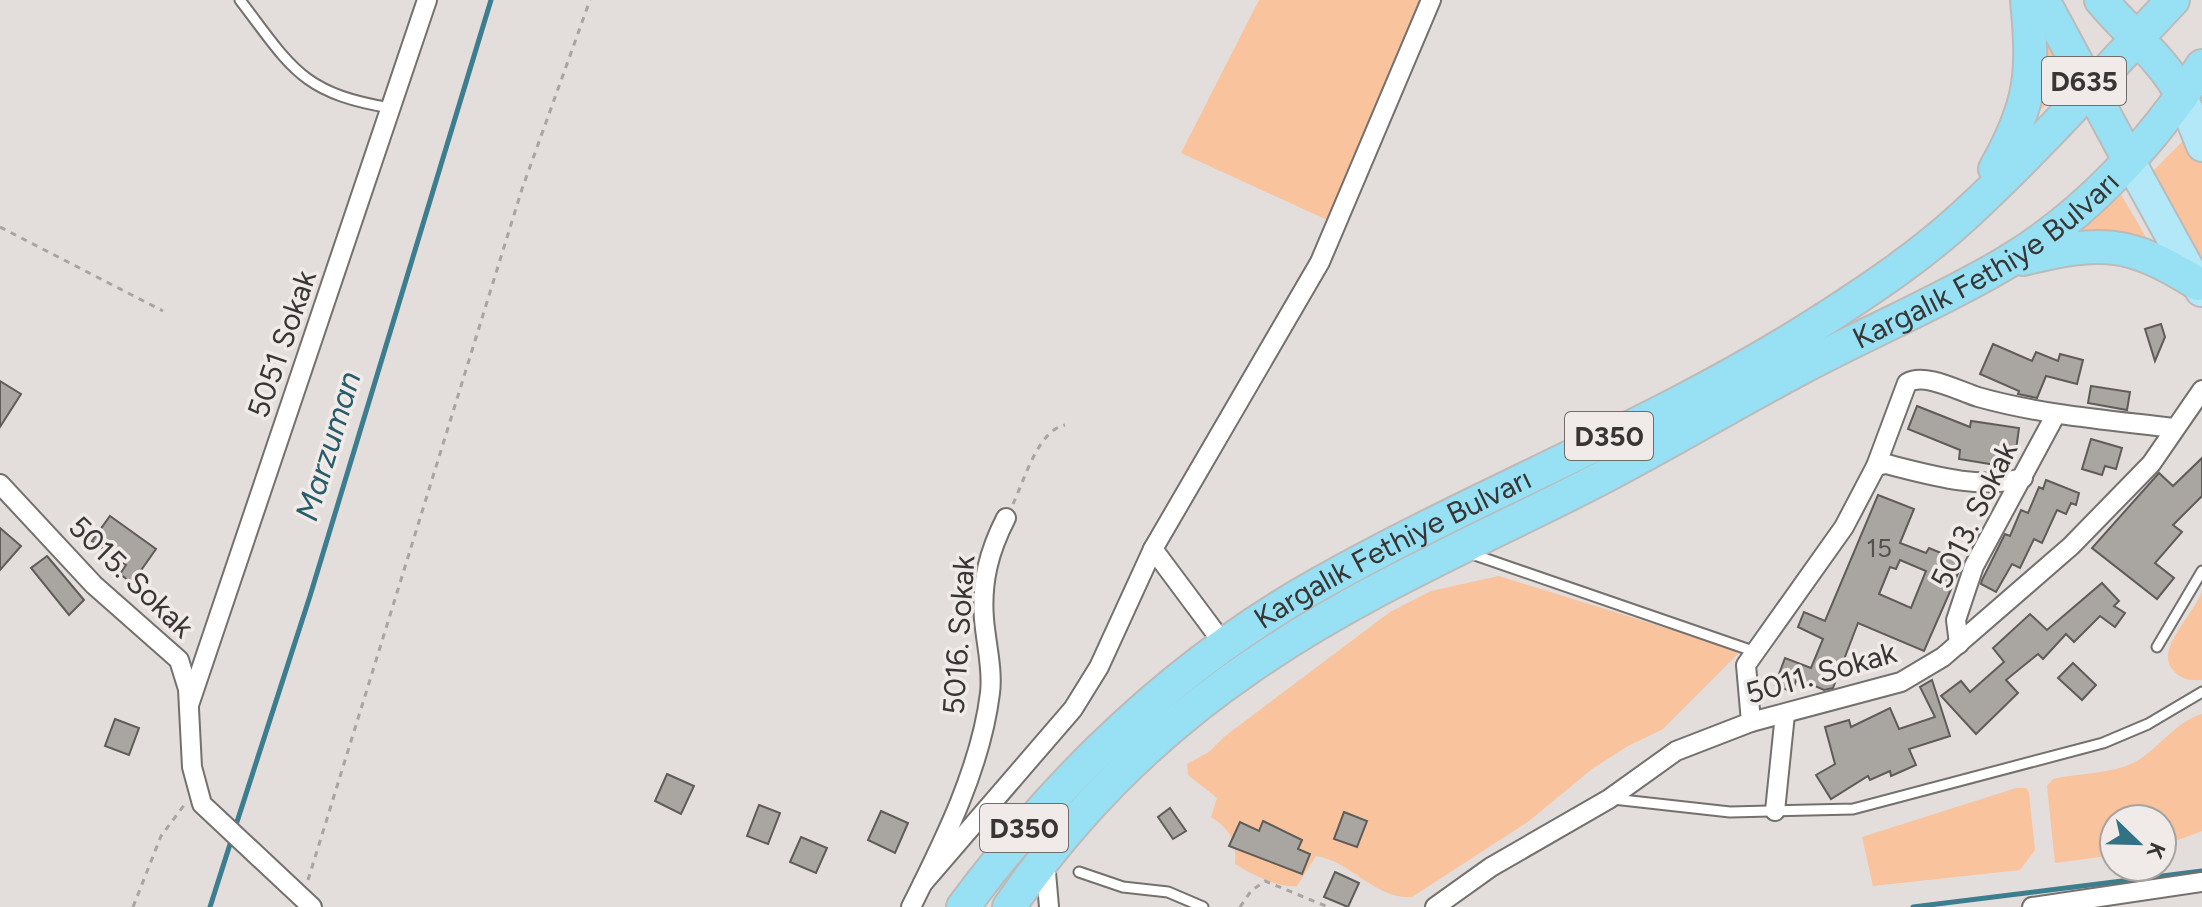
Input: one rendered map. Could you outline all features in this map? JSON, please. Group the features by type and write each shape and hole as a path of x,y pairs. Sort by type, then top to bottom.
{"highway":[{"path":"1963,217 2009,144 2030,91 2032,66 2027,0"},
{"name":"D635","path":"2043,0 2093,84 2129,160"},
{"name":"D635","path":"2101,0 2127,48 2172,75 2171,111"},
{"name":"D350","path":"2093,84 2173,0"},
{"name":"Kargalık Fethiye Bulvarı","path":"1009,907 1123,772 1191,710 1301,634 1660,448 1797,370 2004,264 2044,237 2129,160 2171,111 2202,66"},
{"name":"Kargalık Fethiye Bulvarı","path":"963,907 1019,833 1093,754 1169,688 1316,585 1727,378 1890,274 1963,217 2093,84"},
{"path":"2004,264 2074,247 2102,245 2154,259 2200,288"}],"main road":[{"path":"2171,111 2202,146"},
{"path":"2129,160 2200,288"}],"street":[{"name":"5051 Sokak","path":"189,705 427,0"},
{"path":"923,883 1073,709 1099,667 1153,549 1320,262 1431,0"},
{"path":"1751,722 1746,665 1753,651 1831,548 1876,466 1901,392 1913,379 2056,414 2174,428"},
{"name":"5011. Sokak","path":"1435,907 1491,867 1609,799 1676,751 1751,722 1901,682 1959,644 2071,546 2151,464 2202,390"},
{"name":"5013. Sokak","path":"1959,644 1956,620 1974,566 2056,414"},
{"path":"1876,466 1886,464 1977,483 2003,483 2023,478"},
{"name":"5015. Sokak","path":"0,484 94,585 179,660 189,705 196,789 212,815 272,867 307,903"},
{"name":"5016. Sokak","path":"911,907 952,819 986,713 990,691 984,589 992,546 1006,518"},
{"path":"1153,549 1226,647"},
{"path":"1775,811 1785,714"},
{"path":"1045,861 1049,907"},
{"path":"2032,907 2202,882"}],"lane":[{"path":"240,0 288,65 301,76 342,98 391,108"},
{"path":"1460,550 1753,651"},
{"path":"2157,647 2202,571"},
{"path":"1609,799 1714,811 1853,809 2085,748 2148,724 2202,692"},
{"path":"1079,872 1123,887 1168,892 1203,907"}],"path":[{"path":"307,903 522,189 590,0"},
{"path":"0,227 163,311"},
{"name":"5016. Sokak","path":"1006,518 1046,436 1065,425"},
{"path":"133,907 161,836 196,789"},
{"path":"1240,907 1251,891 1265,881 1328,907"}],"shaded area":[{"path":"1259,0 1427,0 1336,224 1181,153"},
{"path":"2044,29 2070,82 2033,117"},
{"path":"2190,134 2202,164 2202,273 2150,174"},
{"path":"2119,191 2151,246 2073,236"},
{"path":"1499,576 1730,648 1738,654 1663,729 1592,769 1529,821 1412,897 1387,893 1341,865 1316,856 1297,886 1273,883 1235,864 1231,837 1211,817 1217,798 1188,775 1187,764 1209,752 1224,737 1390,612 1431,591"},
{"path":"2202,590 2202,680 2193,680 2173,670 2169,651"},
{"path":"2202,714 2202,831 2178,840 2178,803 2098,803 2098,857 2055,863 2047,786 2053,779 2126,766"},
{"path":"2016,788 2026,788 2029,793 2035,850 2020,870 1873,886 1862,837"}],"building":[{"path":"2161,324 2165,337 2155,361 2145,329"},
{"path":"1993,344 2032,361 2036,352 2058,361 2060,354 2083,360 2077,384 2046,376 2037,398 2018,394 2019,391 1980,374"},
{"path":"0,381 21,394 0,427"},
{"path":"2091,386 2130,392 2127,410 2088,403"},
{"path":"1917,406 1970,427 1971,421 2019,428 2016,450 2004,450 2002,466 1959,459 1960,450 1908,429"},
{"path":"2091,439 2122,448 2116,469 2105,466 2102,475 2082,469"},
{"path":"2202,458 2202,496 2173,525 2182,532 2155,563 2174,578 2157,599 2092,548 2159,473 2173,486"},
{"path":"2046,480 2079,493 2076,505 2071,503 2066,514 2057,510 2042,543 2034,539 2020,568 2012,564 1996,592 1981,584 1982,580 2005,534 2010,536 2021,510 2028,513 2039,487 2043,489"},
{"path":"1878,495 1914,509 1900,543 1926,553 1929,548 1963,562 1924,651 1858,623 1833,688 1824,690 1797,678 1792,692 1775,685 1785,658 1811,668 1823,639 1798,627 1804,612 1825,621","holes":["1900,560 1926,571 1911,608 1879,594 1890,567 1896,569"]},
{"path":"110,516 156,549 132,583 120,574 126,565 92,541"},
{"path":"0,528 21,546 0,570"},
{"path":"47,556 84,600 69,615 31,568"},
{"path":"2102,583 2119,601 2114,606 2125,613 2115,627 2100,616 2074,642 2066,634 2043,659 2038,654 2006,680 2018,693 1976,734 1941,696 1961,681 1970,692 2004,662 1993,648 2030,614 2047,630"},
{"path":"2073,663 2096,685 2082,700 2058,678"},
{"path":"1932,680 1950,736 1909,749 1916,765 1891,776 1890,771 1870,780 1868,776 1831,799 1816,775 1835,764 1825,727 1849,720 1851,727 1890,708 1899,729 1935,717 1920,687"},
{"path":"115,719 139,728 129,755 105,746"},
{"path":"667,774 694,786 681,814 655,801"},
{"path":"759,805 780,813 768,844 747,836"},
{"path":"1170,808 1186,831 1173,839 1158,817"},
{"path":"881,811 908,823 895,853 868,840"},
{"path":"1344,812 1367,821 1357,847 1334,839"},
{"path":"1263,821 1302,840 1298,849 1310,854 1302,874 1229,846 1240,822 1259,831"},
{"path":"801,837 827,848 816,873 790,862"},
{"path":"1335,872 1359,883 1348,907 1324,897"}],"waterway":[{"name":"Marzuman","path":"235,828 310,596 491,0"},
{"name":"Marzuman","path":"210,907 232,838"},
{"path":"1913,907 2202,871"}]}
